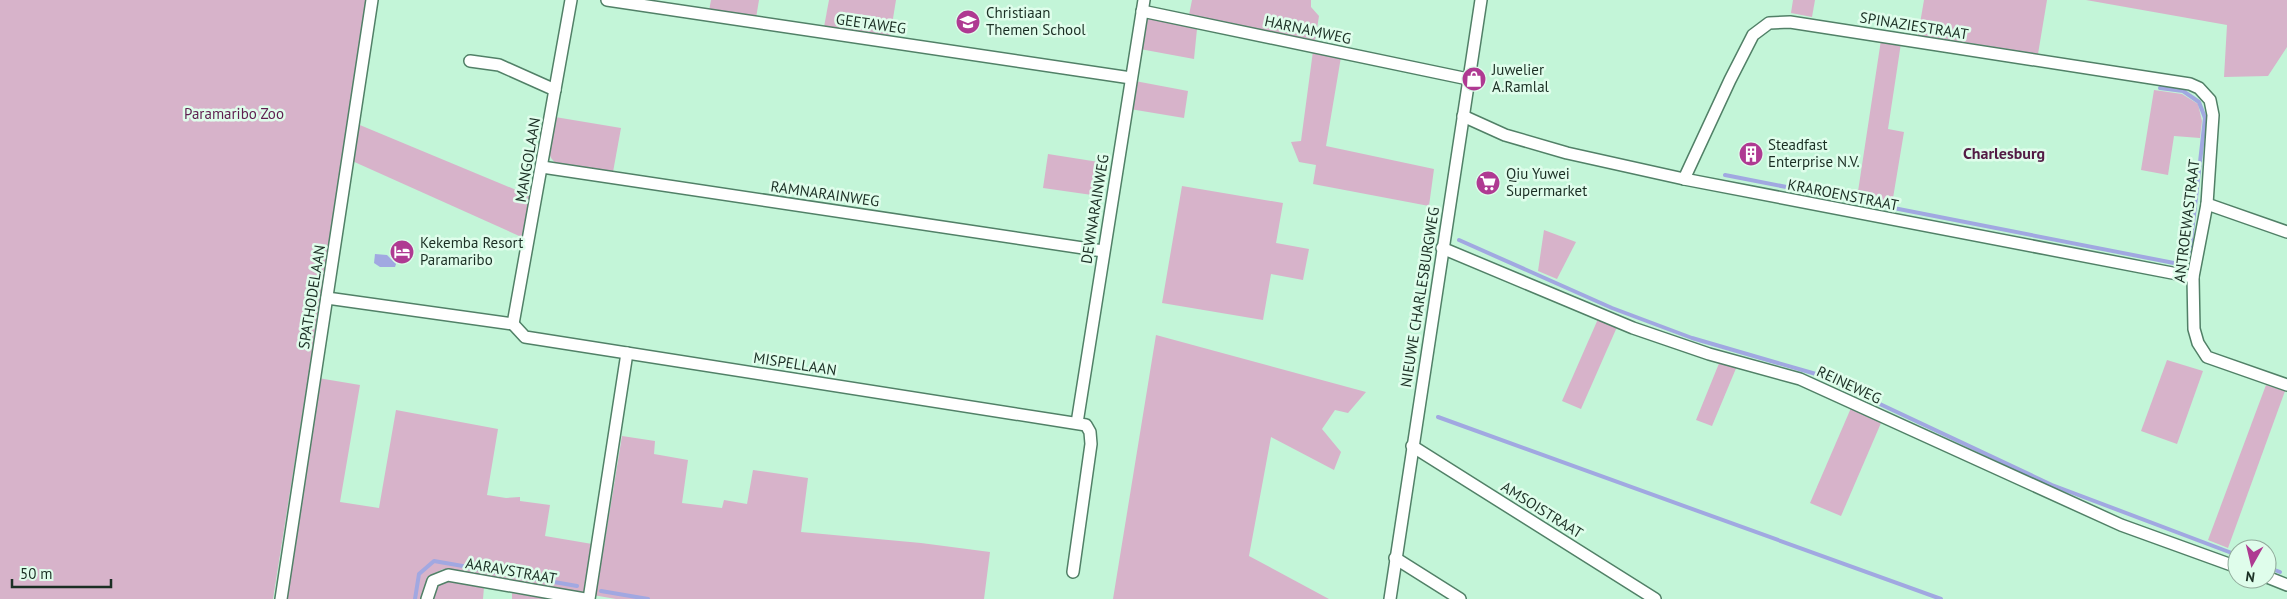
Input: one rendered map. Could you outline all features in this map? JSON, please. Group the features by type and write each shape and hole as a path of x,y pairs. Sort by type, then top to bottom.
{"street":[{"name":"SPATHODELAAN","path":"281,599 372,0"},
{"name":"MANGOLAAN","path":"513,324 572,0"},
{"name":"GEETAWEG","path":"607,0 1131,78"},
{"name":"NIEUWE CHARLESBURGWEG","path":"1390,599 1481,0"},
{"name":"DEWNARAINWEG","path":"1077,423 1143,5"},
{"name":"HARNAMWEG","path":"1143,5 1468,79"},
{"name":"SPINAZIESTRAAT","path":"1684,179 1730,80 1753,36 1762,27 1779,22 2173,80 2199,88 2210,100 2213,115"},
{"path":"470,60 499,65 555,90"},
{"name":"ANTROEWASTRAAT","path":"2213,115 2207,204 2193,277 2194,329 2198,343 2207,357 2287,385"},
{"name":"KRAROENSTRAAT","path":"1462,116 1505,135 1567,153 1684,179 2193,277"},
{"name":"RAMNARAINWEG","path":"542,167 1103,251"},
{"path":"2207,204 2287,232"},
{"name":"REINEWEG","path":"1442,248 1634,328 1709,354 1800,379 2121,525 2227,563"},
{"path":"327,298 513,324"},
{"name":"MISPELLAAN","path":"513,324 526,337 1077,423"},
{"path":"587,599 627,353"},
{"path":"1073,572 1091,444 1090,432 1086,424 1077,423"},
{"name":"AMSOISTRAAT","path":"1412,446 1656,599"},
{"path":"1395,558 1460,599"},
{"name":"AARAVSTRAAT","path":"427,599 433,581 448,575 587,599"}],"green space":[{"name":"Paramaribo Zoo","path":"0,0 368,0 273,599 0,599"},
{"path":"711,0 759,0 756,18 709,11"},
{"path":"829,0 896,0 890,37 824,27"},
{"path":"1192,0 1311,0 1311,7 1319,16 1315,41 1189,15"},
{"path":"1793,0 1815,0 1812,17 1791,13"},
{"path":"1924,0 2047,0 2038,54 1918,35"},
{"path":"2086,0 2287,0 2287,47 2268,76 2224,77 2227,25"},
{"path":"1158,18 1197,29 1194,59 1140,49 1146,20"},
{"path":"1881,40 1901,43 1888,129 1904,132 1892,204 1857,198"},
{"path":"1313,51 1341,57 1326,146 1434,169 1429,206 1313,184 1316,165 1299,162 1291,142 1301,141"},
{"path":"1135,81 1188,91 1184,118 1130,109"},
{"path":"2154,90 2182,94 2198,104 2202,121 2200,138 2174,136 2168,175 2141,170"},
{"path":"555,117 621,128 613,172 558,166 549,153"},
{"path":"355,123 533,197 526,239 350,160"},
{"path":"1048,154 1105,163 1099,196 1043,188"},
{"path":"1182,186 1283,203 1276,243 1309,249 1303,280 1271,274 1263,320 1162,303"},
{"path":"1544,230 1576,242 1557,279 1538,271"},
{"path":"1598,319 1617,327 1581,409 1562,401"},
{"path":"1156,335 1366,392 1348,413 1335,410 1322,429 1341,452 1334,470 1271,437 1249,556 1329,599 1113,599"},
{"path":"2167,360 2203,371 2177,444 2141,431"},
{"path":"1720,361 1737,366 1712,426 1696,420"},
{"path":"318,378 360,385 340,502 379,508 396,410 498,429 487,495 506,498 520,497 520,501 550,505 545,536 604,546 622,436 655,441 654,454 688,460 682,503 722,508 724,500 747,504 753,470 808,478 801,532 921,543 990,552 984,599 616,599 443,569 427,577 422,599 285,599"},
{"path":"2266,385 2285,391 2231,539 2227,539 2227,548 2208,540"},
{"path":"1851,408 1881,423 1841,516 1810,503"},
{"path":"448,581 484,587 483,599 434,599 435,592 441,583"},
{"path":"512,593 547,599 512,599"}],"water":[{"path":"375,254 387,255 396,264 395,267 380,267 374,263"}],"waterway":[{"path":"1725,175 2179,264 2186,259 2190,250 2205,118 2199,102 2183,91 2160,88"},
{"path":"1459,240 1612,308 1692,338 1816,374 2052,485 2227,551"},
{"path":"1438,417 1941,599"},
{"path":"415,599 419,574 434,561 577,586"},
{"path":"601,591 648,599"}],"place":[{"name":"Christiaan Themen School","path":"968,22"},
{"name":"Juwelier A.Ramlal","path":"1474,79"},
{"name":"Steadfast Enterprise N.V.","path":"1751,154"},
{"name":"Qiu Yuwei Supermarket","path":"1488,183"},
{"name":"Kekemba Resort Paramaribo","path":"402,252"}],"district":[{"name":"Charlesburg","path":"2004,153"}]}
